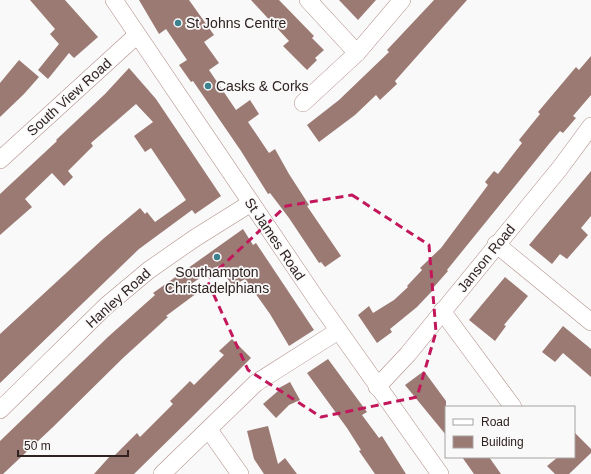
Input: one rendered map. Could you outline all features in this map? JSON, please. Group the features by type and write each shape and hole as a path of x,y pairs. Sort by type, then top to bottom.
{"street":[{"name":"St James Road","path":"114,0 338,331 440,474"},
{"path":"308,0 357,53"},
{"path":"303,103 357,53 402,0"},
{"name":"South View Road","path":"2,155 137,35"},
{"name":"Janson Road","path":"377,387 408,354 496,244 560,168 591,126"},
{"name":"Hanley Road","path":"0,410 106,306 149,270 194,238 251,203"},
{"path":"496,244 591,322"},
{"path":"442,311 512,406"},
{"path":"162,474 256,383 338,331"},
{"path":"209,430 240,474"}],"highlighted area":[{"path":"352,195 429,245 436,332 417,397 321,417 248,370 207,280 286,206"}],"building":[{"path":"30,0 65,0 98,37 74,58 69,53 48,79 38,70 59,44 50,34 55,29"},
{"path":"139,0 189,0 214,35 204,42 219,63 209,70 236,110 250,100 259,114 248,122 269,153 275,149 309,205 307,206 341,256 325,267 321,262 319,263 289,218 270,193 268,194 241,151 193,81 191,82 179,65 187,60 166,29 159,34"},
{"path":"251,0 279,0 314,36 312,38 324,50 315,58 317,60 307,70 283,46 289,41"},
{"path":"339,0 376,0 358,20"},
{"path":"434,0 467,0 395,81 397,84 380,100 376,95 355,115 319,142 307,125 339,100 389,52 387,50"},
{"path":"591,56 591,95 573,116 576,118 563,133 560,131 549,144 447,270 448,271 433,288 434,289 417,307 390,329 392,332 377,343 358,315 369,306 373,313 394,300 408,287 407,286 422,270 420,268 441,248 488,185 485,182 494,171 498,174 522,143 519,140 540,114 538,112 576,67 579,70"},
{"path":"19,60 39,77 0,117 0,83"},
{"path":"129,68 156,99 221,196 195,214 192,210 139,249 0,383 0,334 103,239 140,208 145,214 147,212 155,222 186,200 151,148 145,152 134,136 153,122 136,104 91,143 93,146 68,171 73,177 64,186 52,173 25,199 32,207 0,235 0,194 57,141 56,140 105,94"},
{"path":"591,171 591,216 581,228 588,235 567,259 560,254 552,264 529,245"},
{"path":"243,229 253,245 256,243 314,330 289,346 270,314 245,279 233,286 218,266 191,284 197,293 166,316 168,317 123,358 53,427 3,474 0,474 0,441 109,336 155,295 153,293"},
{"path":"505,277 528,296 504,325 506,326 495,341 469,320"},
{"path":"563,326 591,349 591,377 563,353 555,362 542,352"},
{"path":"232,339 251,358 134,474 94,474 111,455 113,457 137,433 140,437 173,404 170,401 190,381 194,385 224,355 219,351"},
{"path":"328,359 367,412 362,415 379,438 382,436 406,474 375,474 359,451 361,450 347,428 307,373"},
{"path":"424,371 446,401 445,434 405,385"},
{"path":"290,382 300,400 289,405 276,418 263,404 278,391 277,389"},
{"path":"268,426 278,464 285,458 297,474 264,474 254,459 247,431"},
{"path":"575,433 591,449 591,453 569,474 555,474 547,466 557,458 575,458"},
{"path":"463,458 490,458 501,474 474,474"}],"place":[{"name":"St Johns Centre","path":"178,23"},
{"name":"Casks & Corks","path":"208,86"},
{"name":"Southampton Christadelphians","path":"217,257"}]}
